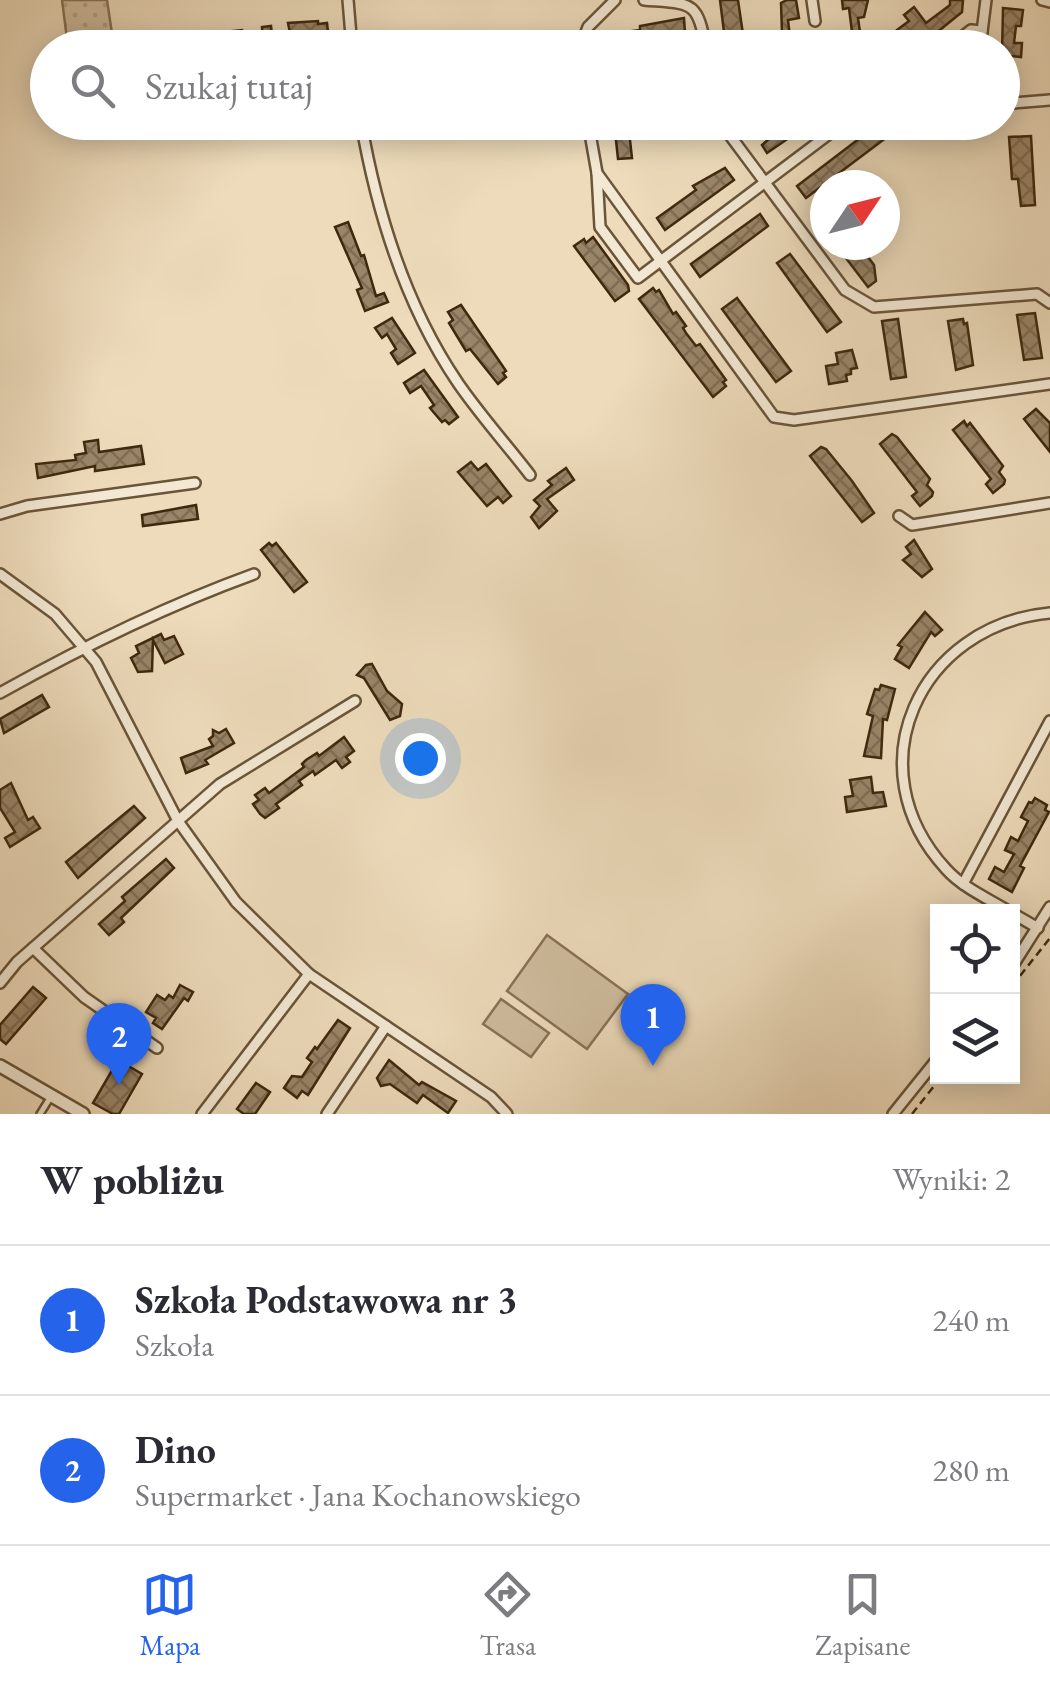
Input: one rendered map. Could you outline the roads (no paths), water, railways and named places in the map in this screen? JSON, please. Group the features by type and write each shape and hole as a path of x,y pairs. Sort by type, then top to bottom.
{"street":[{"path":"348,0 350,30"},
{"path":"587,30 615,0"},
{"path":"644,0 683,1 694,6 703,30"},
{"path":"812,0 815,21"},
{"path":"982,30 986,0"},
{"path":"1042,0 1050,2"},
{"path":"1020,102 1050,100"},
{"path":"365,140 384,226 412,303 458,383 530,476"},
{"path":"591,140 600,227 638,278 820,140"},
{"path":"733,140 845,290 863,303 874,307 1037,294 1050,303"},
{"path":"596,172 774,417 794,420 1050,384"},
{"path":"0,514 28,506 195,483"},
{"path":"899,516 912,525 1050,502"},
{"path":"0,574 47,607 96,662 178,821 236,902 309,974 491,1098 507,1114"},
{"path":"0,693 82,648 191,597 254,574"},
{"path":"997,904 947,871 929,848 908,803 902,755 910,716 928,678 964,643 1010,619 1050,612"},
{"path":"0,984 33,948 220,784 355,701"},
{"path":"963,884 1050,721"},
{"path":"1020,955 1050,908"},
{"path":"1020,917 1038,928"},
{"path":"33,948 84,997 157,1048"},
{"path":"202,1114 309,974"},
{"path":"328,1114 386,1026"},
{"path":"0,1066 83,1114"},
{"path":"893,1114 930,1068"}],"lane":[{"path":"40,1114 51,1095"}],"place":[{"name":"Szkoła Podstawowa nr 3","path":"653,1066"},
{"name":"Dino","path":"119,1085"}]}
